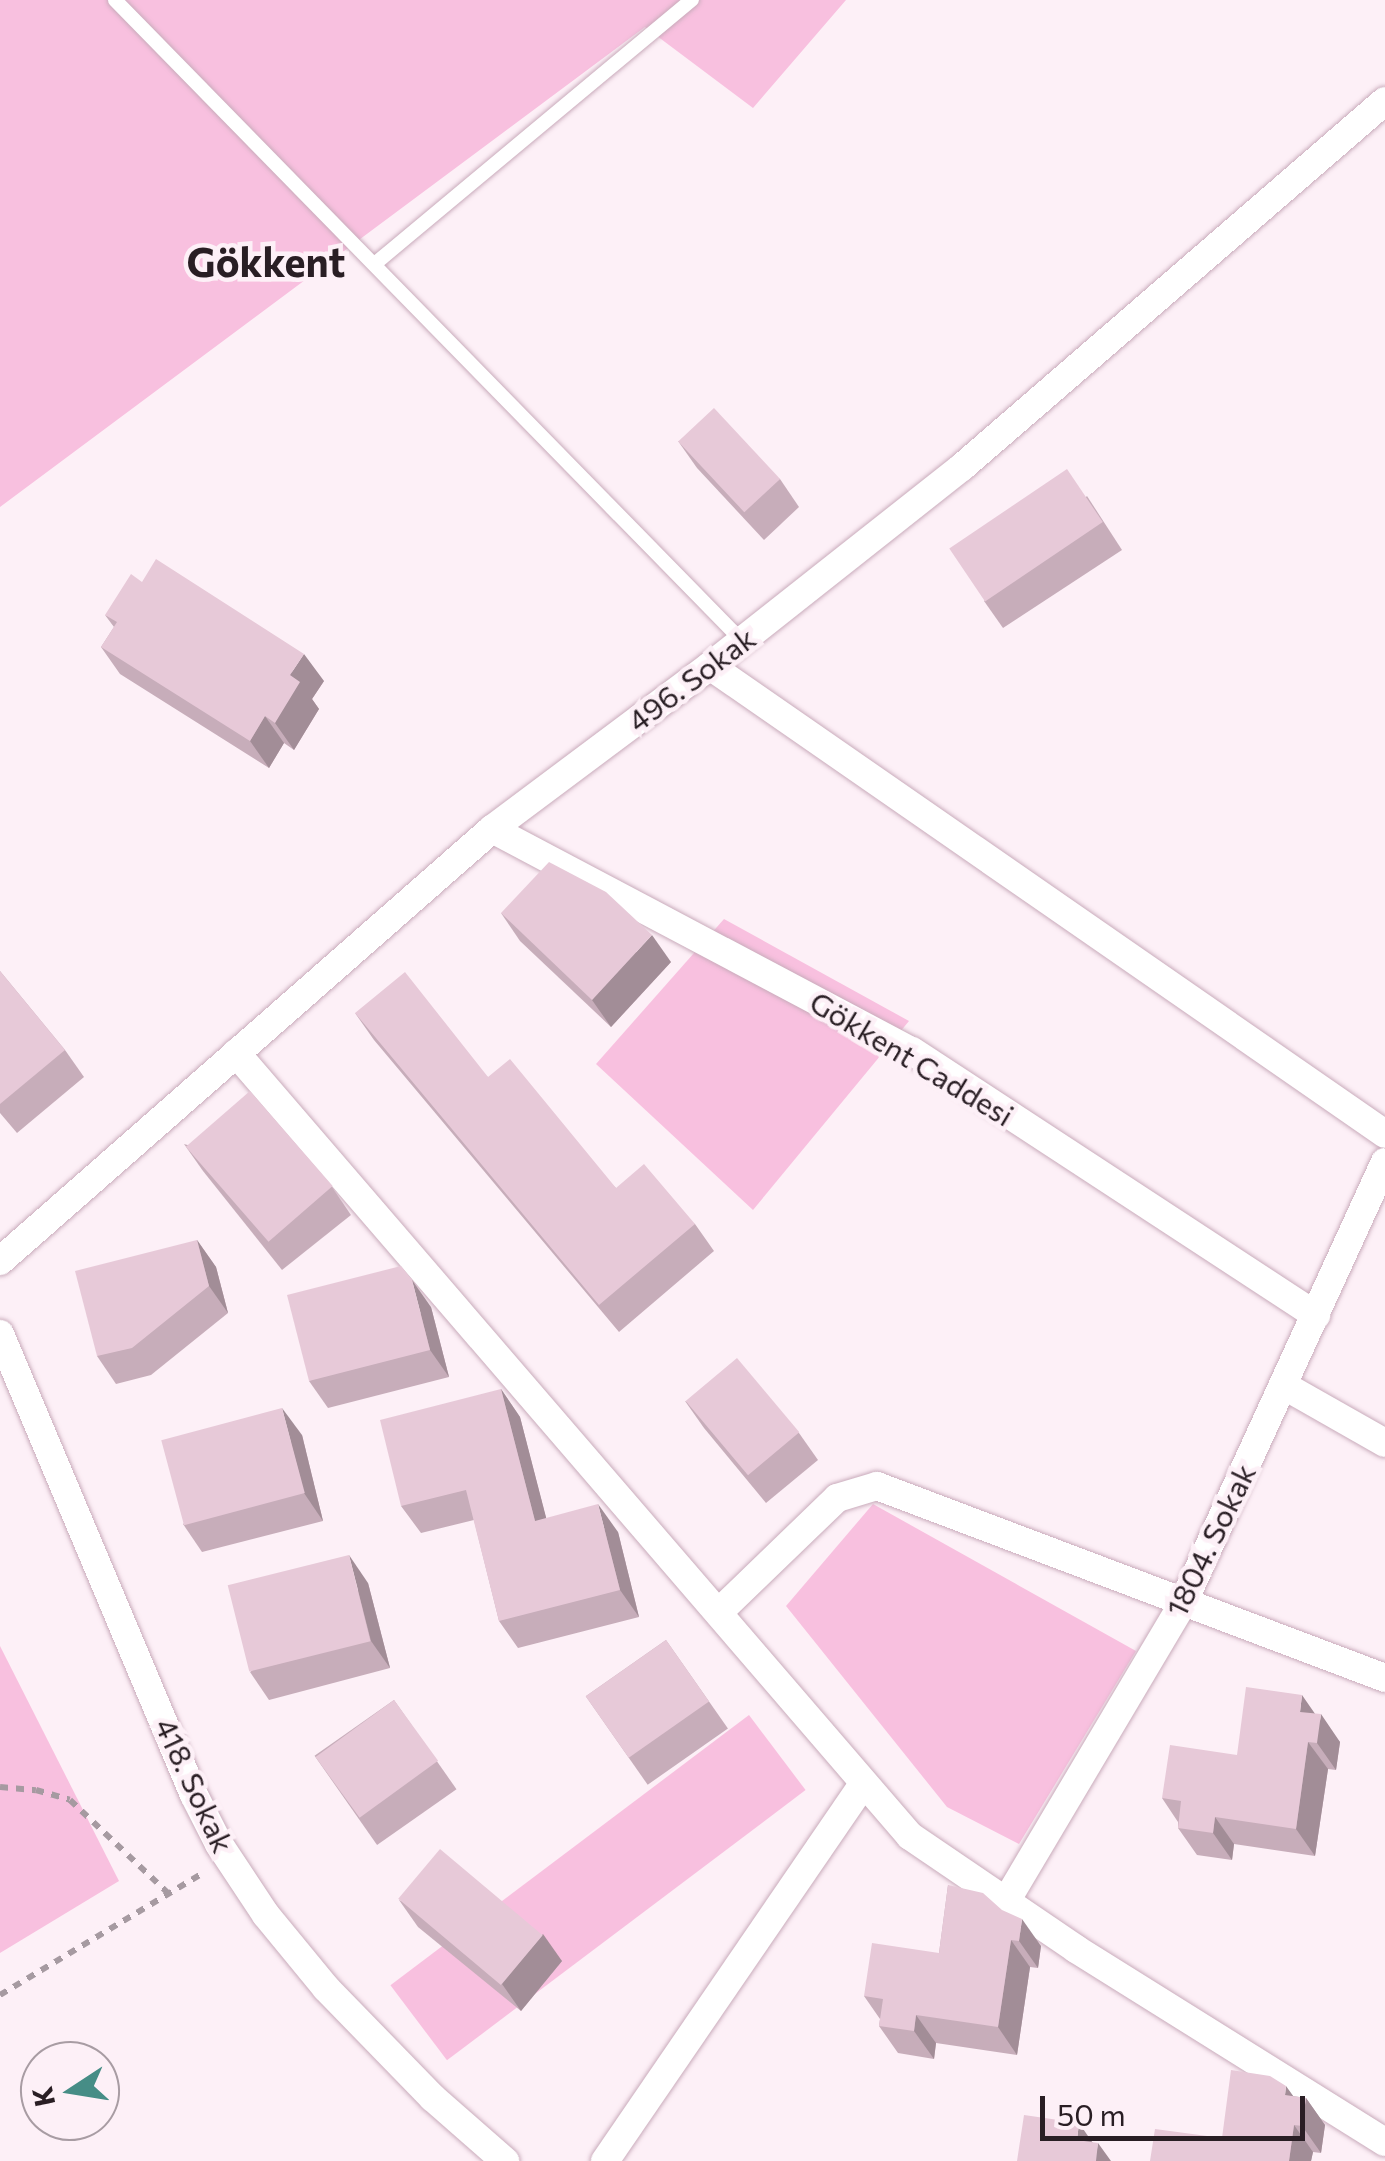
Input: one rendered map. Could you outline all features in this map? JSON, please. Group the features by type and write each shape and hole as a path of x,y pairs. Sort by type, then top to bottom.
{"street":[{"name":"496. Sokak","path":"0,1261 492,829 710,666 1053,391 1385,100"},
{"path":"710,666 1385,1134"},
{"name":"Gökkent Caddesi","path":"492,829 912,1051 1316,1315"},
{"path":"236,1053 719,1612 862,1786 910,1836 1005,1902 1385,2142"},
{"name":"1804. Sokak","path":"1005,1902 1183,1603 1385,1162"},
{"name":"418. Sokak","path":"0,1334 194,1795 228,1858 266,1915 326,1988 433,2098 504,2161"},
{"path":"1283,1385 1385,1443"},
{"path":"719,1612 837,1498 877,1486 1385,1678"},
{"path":"604,2161 862,1786"}],"lane":[{"path":"116,0 742,641"},
{"path":"376,262 692,0"}],"path":[{"path":"0,1787 70,1800 169,1894 0,1995"}],"shaded area":[{"path":"0,0 846,0 753,108 645,27 0,507"},
{"path":"724,919 909,1021 753,1210 596,1064"},
{"path":"873,1504 1136,1651 1019,1844 947,1807 786,1606"},
{"path":"0,1646 119,1881 0,1953"},
{"path":"749,1715 806,1790 447,2060 390,1985"}],"building":[{"path":"714,408 780,479 744,512 678,441"},
{"path":"1067,469 1103,522 985,601 949,548"},
{"path":"156,559 304,654 290,675 300,682 275,723 265,716 250,741 101,647 117,622 105,615 131,574 142,582"},
{"path":"549,862 606,892 652,935 592,1000 501,913"},
{"path":"0,971 65,1050 0,1104"},
{"path":"405,972 488,1077 510,1059 616,1188 644,1164 695,1224 599,1305 355,1013"},
{"path":"250,1091 333,1186 269,1242 186,1147"},
{"path":"197,1240 209,1286 132,1348 97,1356 75,1271"},
{"path":"401,1266 412,1280 430,1350 309,1381 287,1295"},
{"path":"737,1358 799,1432 748,1475 686,1401"},
{"path":"501,1389 535,1521 598,1504 620,1590 499,1621 466,1490 401,1506 380,1420"},
{"path":"282,1408 305,1493 184,1525 161,1440"},
{"path":"349,1555 371,1641 249,1672 228,1585"},
{"path":"666,1640 709,1701 629,1758 586,1696"},
{"path":"1246,1687 1302,1695 1300,1712 1321,1714 1317,1743 1308,1742 1296,1829 1215,1817 1213,1833 1178,1828 1181,1801 1162,1798 1170,1745 1237,1755"},
{"path":"394,1700 438,1761 360,1818 316,1757"},
{"path":"440,1849 543,1935 501,1985 398,1899"},
{"path":"948,1885 983,1893 1002,1910 1022,1919 1019,1941 1011,1940 998,2027 916,2015 914,2031 879,2026 883,1999 864,1996 872,1943 939,1953"},
{"path":"1231,2070 1270,2076 1286,2086 1285,2095 1306,2098 1302,2126 1294,2125 1289,2161 1150,2161 1155,2129 1222,2138"},
{"path":"1024,2115 1079,2123 1077,2140 1098,2143 1096,2161 1017,2161"}],"district":[{"name":"Gökkent","path":"266,261"}]}
